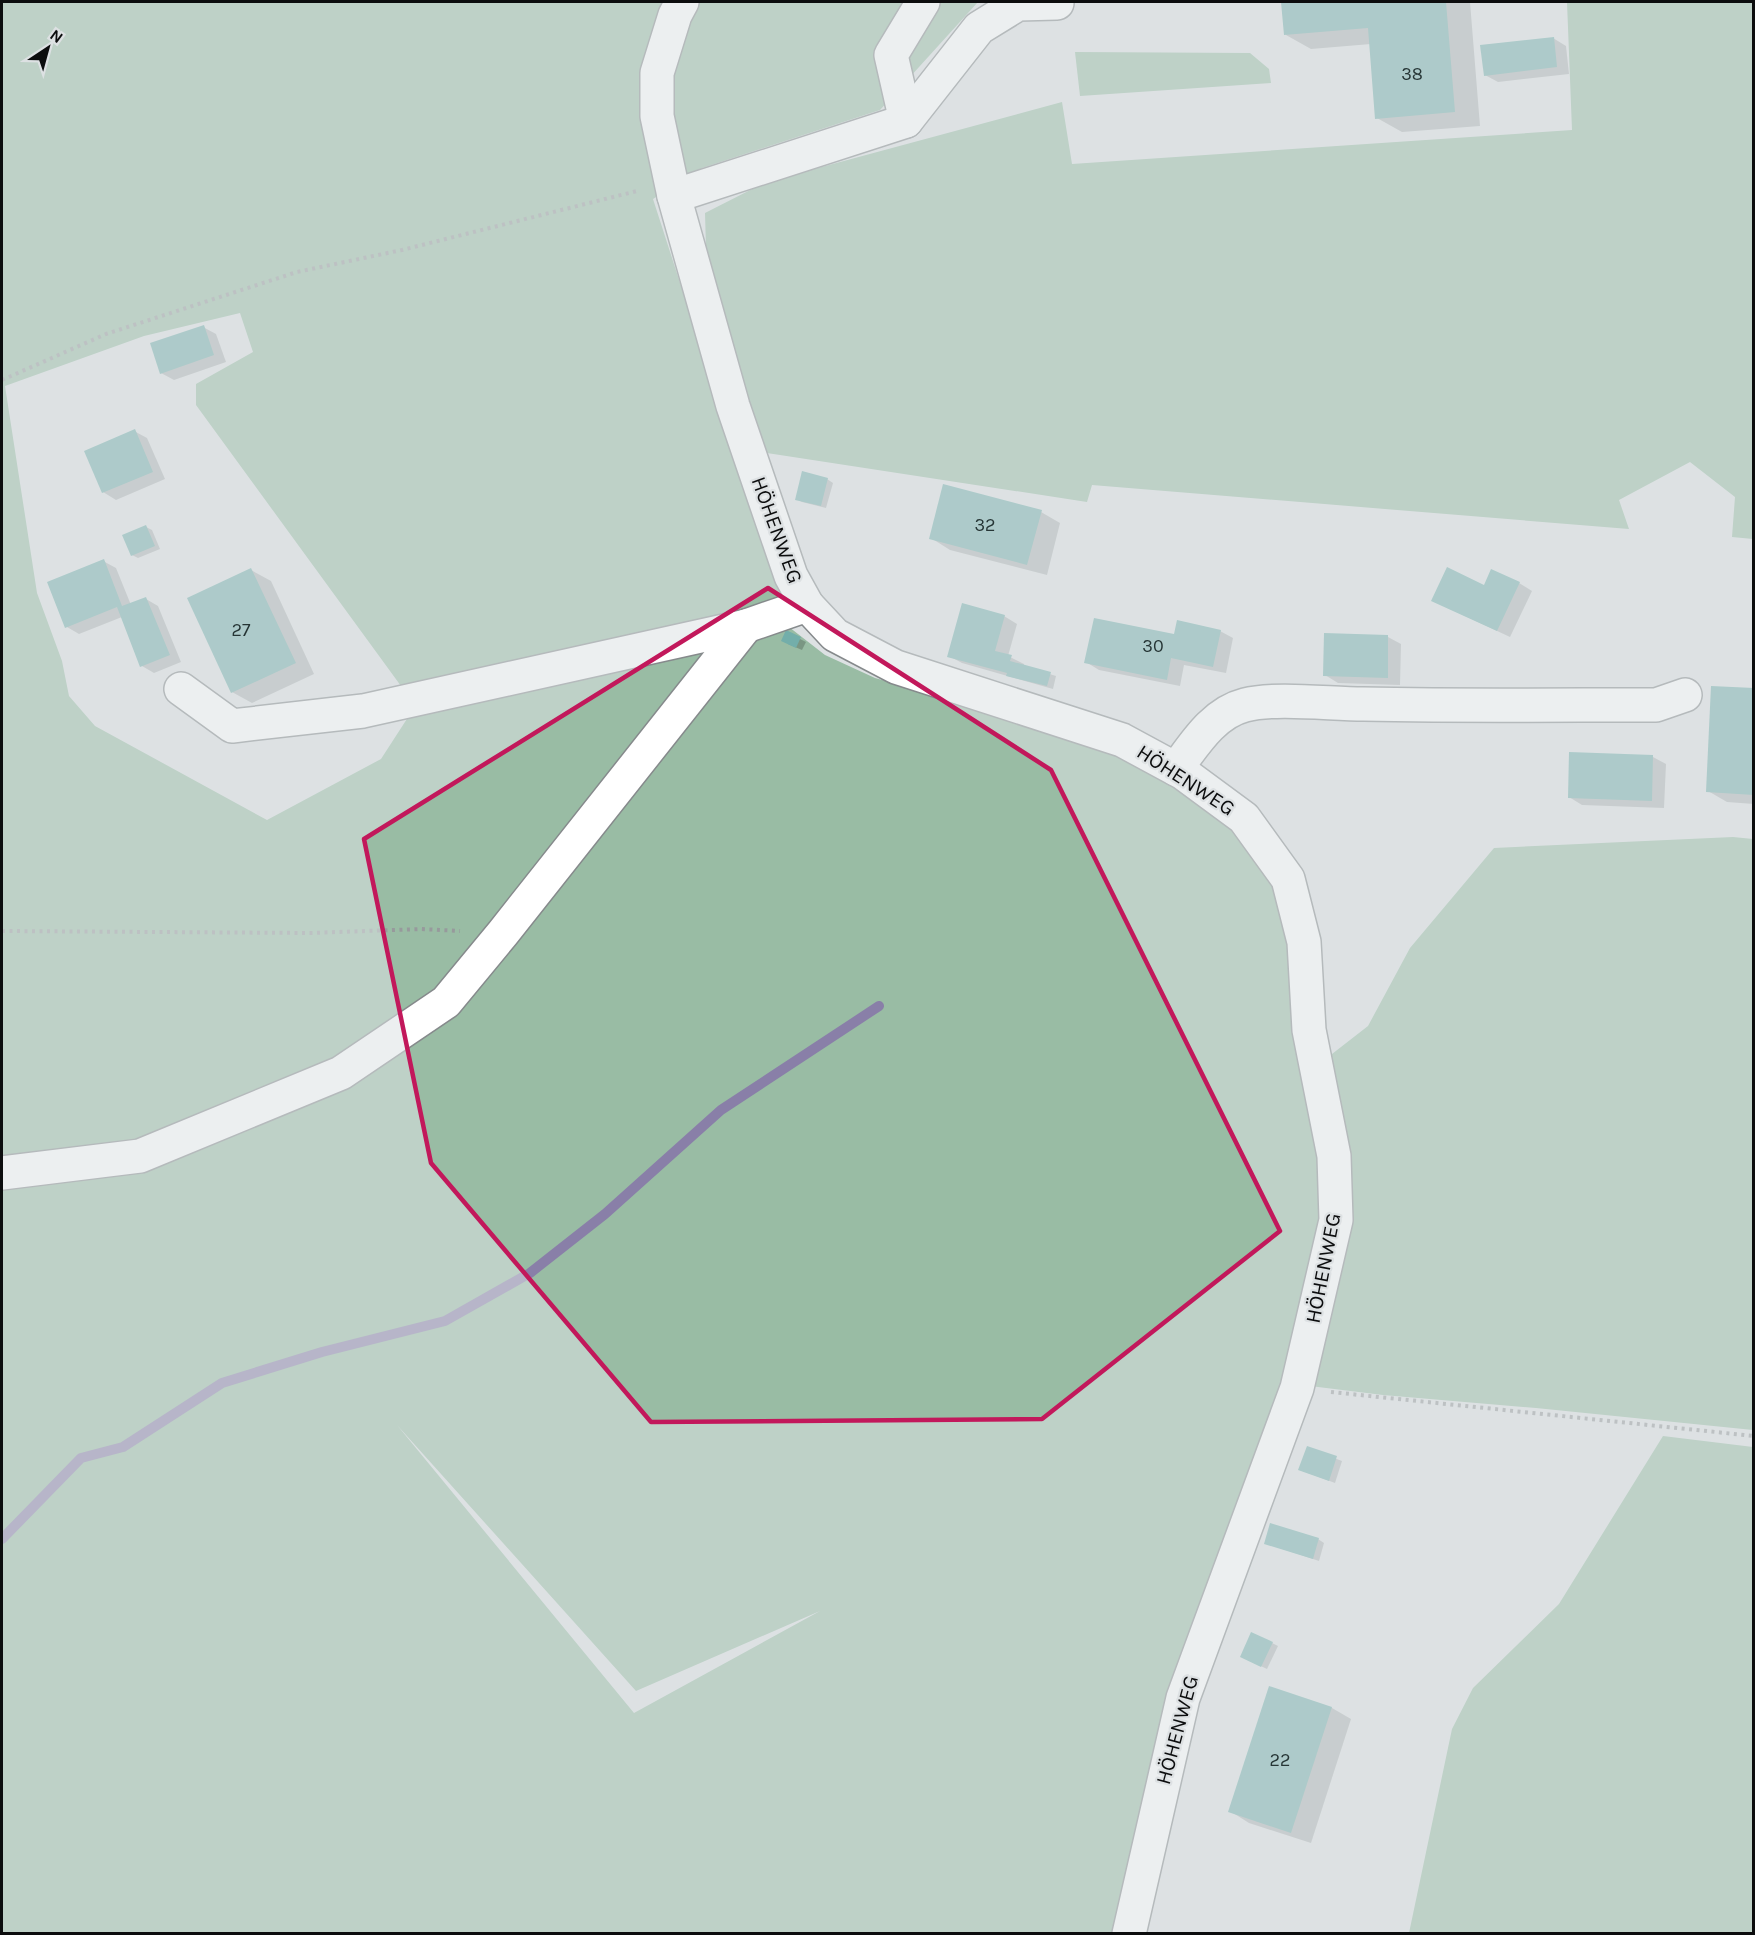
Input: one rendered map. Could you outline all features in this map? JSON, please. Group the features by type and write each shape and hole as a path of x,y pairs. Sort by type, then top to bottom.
{"street":[{"name":"HÖHENWEG","path":"682,2 675,15 657,73 657,116 672,189 733,406 791,576 807,605 835,635 896,668 1122,740 1176,769 1244,818 1288,879 1304,942 1309,1030 1334,1156 1336,1220 1298,1388 1183,1698 1129,1934"},
{"path":"906,121 891,55 923,2"},
{"path":"672,189 906,121 979,28 1018,4 1058,3"},
{"path":"182,689 232,726 363,711 746,626 807,605"},
{"path":"2,1173 140,1156 341,1073 446,1002 746,626"},
{"path":"1176,769 1202,733 1222,715 1244,705 1269,702 1656,705 1685,695"}],"path":[{"path":"2,381 106,334 297,272 672,189"},
{"path":"2,931 310,933 421,929 503,933"},
{"path":"1298,1388 1754,1436"}],"highlighted area":[{"path":"768,588 1051,770 1280,1231 1042,1419 651,1422 431,1163 364,839"}],"green space":[{"path":"2,2 978,2 880,110 702,168 653,199 720,407 787,598 780,605 409,697 196,405 196,384 253,352 240,313 144,336 5,386 37,593 62,661 69,696 95,726 267,820 381,759 414,708 746,633 789,627 825,655 875,678 1046,725 1125,754 1225,821 1281,888 1324,1166 1324,1211 1285,1384 1185,1646 1152,1756 1114,1933 2,1934","holes":["397,1425 636,1691 820,1611 634,1713"]},
{"path":"1567,2 1753,2 1753,539 1732,537 1735,497 1690,462 1619,500 1629,529 1092,485 1087,502 761,452 742,396 706,248 705,213 766,182 1062,102 1072,164 1572,130"},
{"path":"1075,52 1250,53 1269,69 1271,83 1080,96"},
{"path":"1733,837 1753,839 1753,1430 1310,1386 1338,1277 1323,1061 1368,1026 1410,948 1494,848"},
{"path":"1663,1436 1753,1447 1753,1933 1409,1933 1452,1729 1473,1688 1559,1604"}],"building":[{"path":"1281,2 1446,2 1455,112 1375,119 1368,28 1284,35"},
{"path":"1554,37 1557,67 1484,76 1480,45"},
{"path":"204,325 214,355 160,374 150,343"},
{"path":"135,429 153,472 102,493 84,451"},
{"path":"802,471 828,478 821,506 795,500"},
{"path":"943,484 1042,510 1027,565 929,539"},
{"path":"146,525 155,546 131,556 122,535"},
{"path":"104,559 122,606 146,597 170,655 140,667 117,607 65,628 47,582"},
{"path":"1447,567 1484,585 1491,569 1520,582 1497,631 1431,601"},
{"path":"251,568 296,663 231,693 187,598"},
{"path":"962,603 1005,615 995,651 1012,655 1010,661 1051,672 1047,686 1006,676 1007,673 947,657"},
{"path":"1094,618 1174,634 1177,620 1221,630 1213,667 1171,658 1167,680 1084,663"},
{"path":"786,630 801,637 796,648 781,641"},
{"path":"1324,633 1388,635 1388,678 1323,676"},
{"path":"1711,686 1754,688 1754,795 1706,792"},
{"path":"1569,752 1653,755 1652,801 1568,798"},
{"path":"1307,1446 1337,1456 1329,1481 1298,1470"},
{"path":"1270,1523 1319,1538 1313,1559 1264,1544"},
{"path":"1251,1632 1273,1642 1261,1667 1240,1657"},
{"path":"1269,1686 1332,1707 1291,1833 1228,1812"}],"waterway":[{"path":"2,1539 81,1458 123,1447 222,1383 322,1352 445,1321 530,1273 605,1214 721,1110 879,1006"}]}
